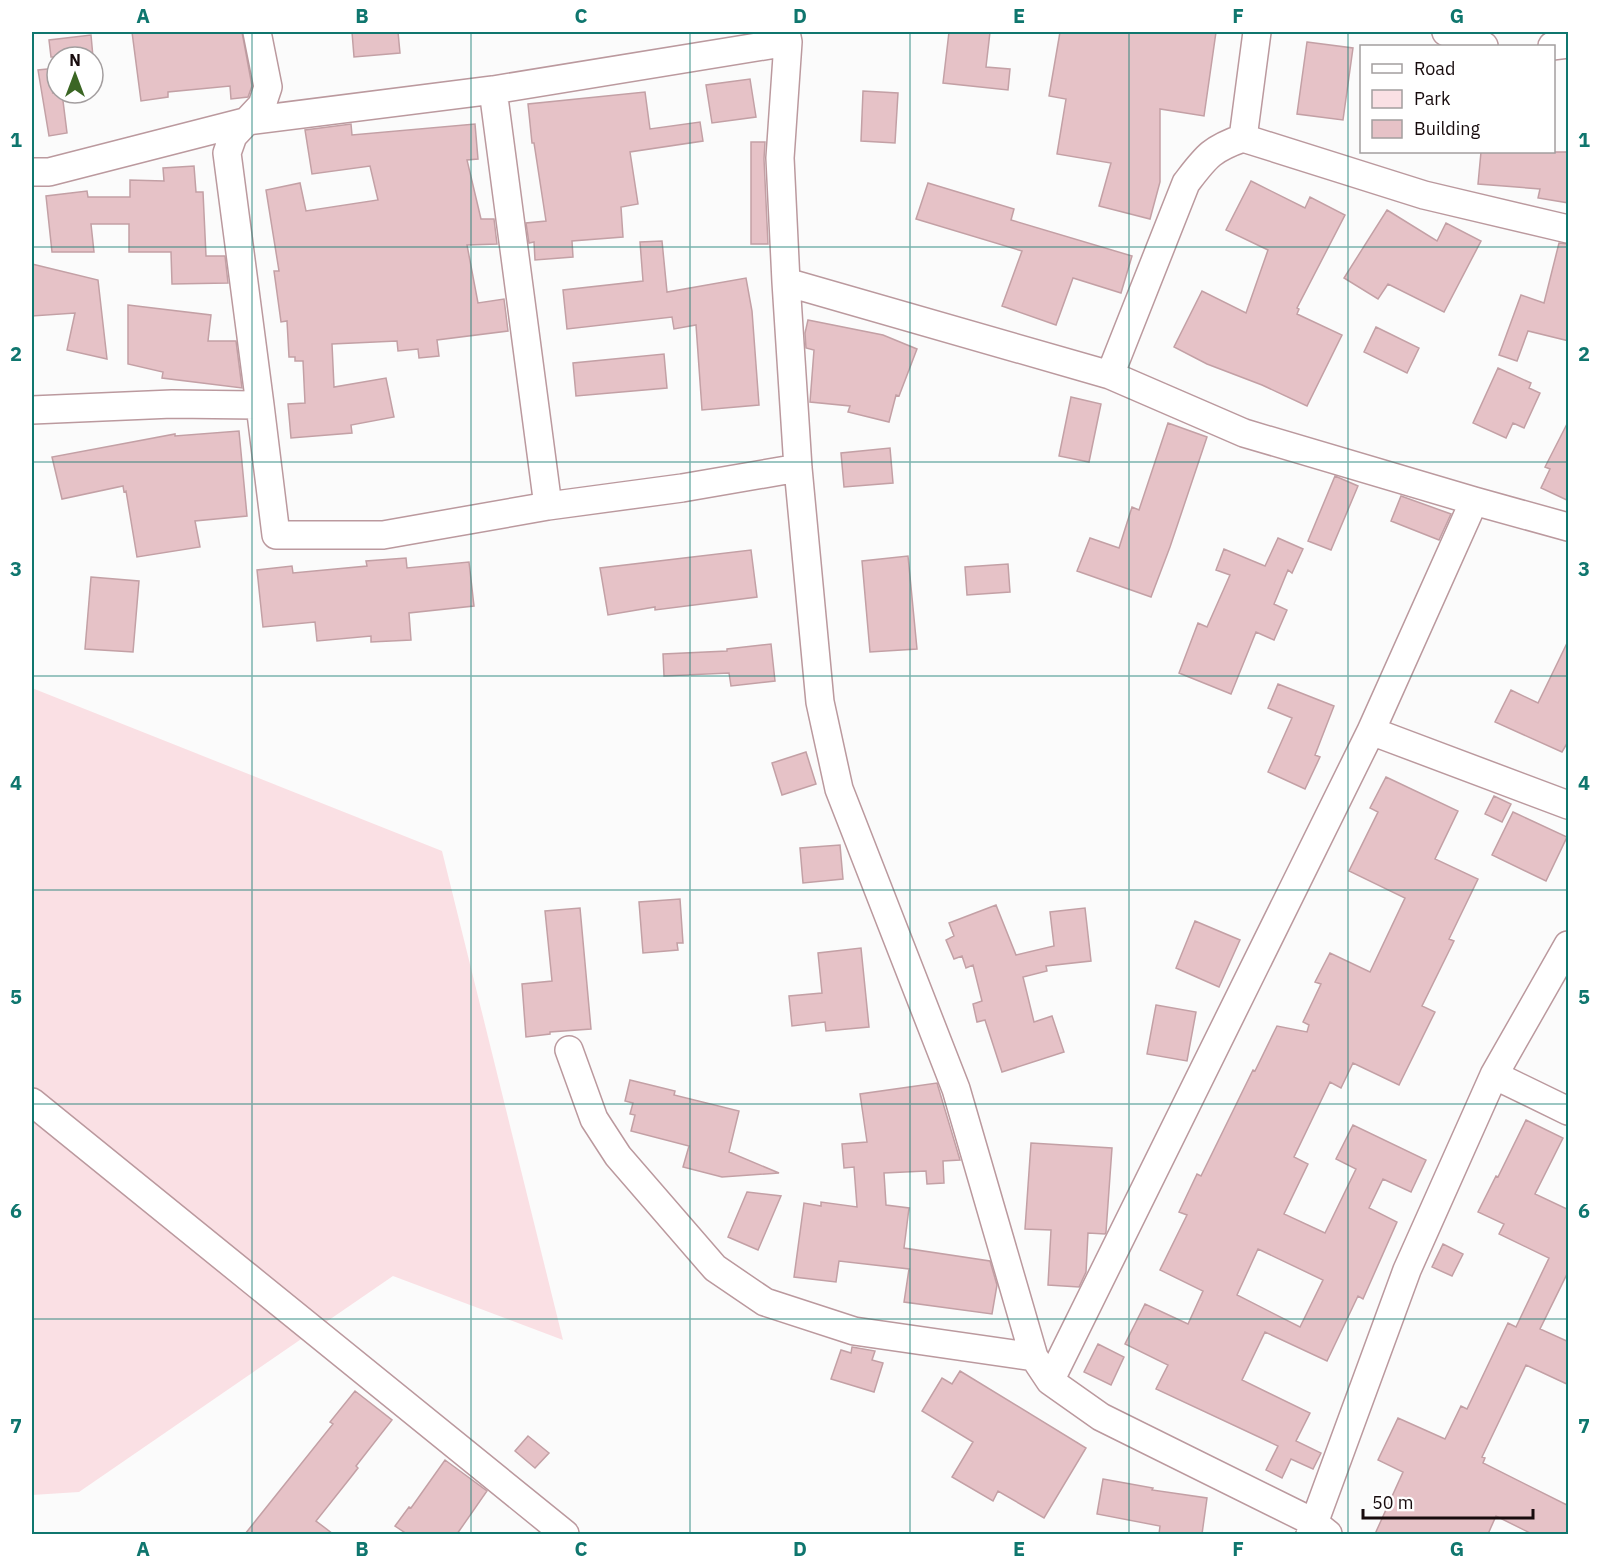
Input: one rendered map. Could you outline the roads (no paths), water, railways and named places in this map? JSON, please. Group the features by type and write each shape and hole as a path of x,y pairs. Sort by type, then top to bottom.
{"street":[{"path":"257,32 268,87 262,105 233,136 227,153 276,535 382,535 548,506 682,488 798,468"},
{"path":"1243,138 1257,32"},
{"path":"1446,32 1481,45"},
{"path":"32,172 49,172 248,121 493,90 787,37 780,158 786,282 798,468 820,702 839,789 956,1089 1034,1357 1050,1381 1101,1417 1317,1530 1407,1270 1494,1075 1569,945"},
{"path":"493,90 548,506"},
{"path":"1110,375 1186,183 1206,156 1223,145 1243,138 1424,195 1569,229"},
{"path":"786,282 1110,375 1244,433 1569,527"},
{"path":"32,410 172,404 261,405"},
{"path":"1050,1381 1371,731 1474,501"},
{"path":"1371,731 1569,805"},
{"path":"569,1050 594,1119 618,1156 715,1268 765,1302 854,1331 1034,1357"},
{"path":"1494,1075 1569,1110"},
{"path":"32,1101 566,1534"}]}
